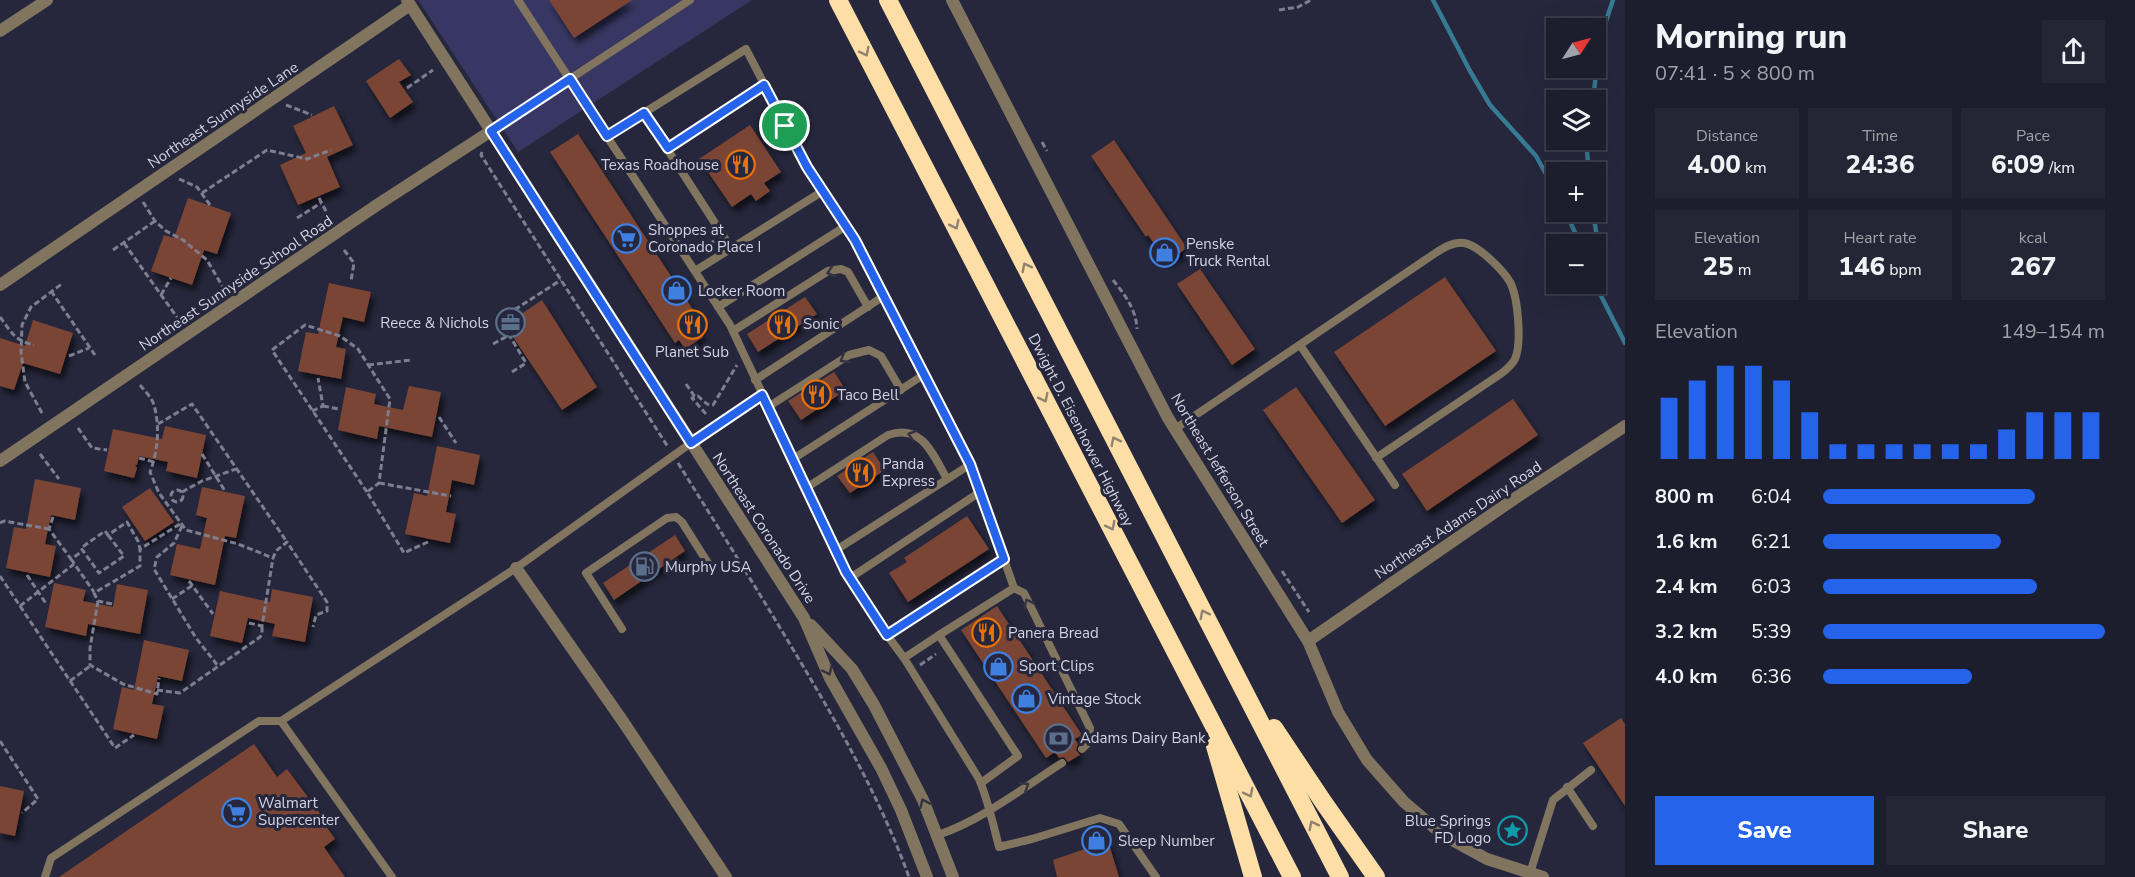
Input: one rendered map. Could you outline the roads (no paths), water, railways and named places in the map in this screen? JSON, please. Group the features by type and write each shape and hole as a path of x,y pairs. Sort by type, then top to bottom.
{"highway":[{"name":"Dwight D. Eisenhower Highway","path":"838,0 1292,877"},
{"name":"Dwight D. Eisenhower Highway","path":"888,0 1340,877"},
{"path":"1223,651 1376,877"},
{"path":"1203,704 1253,877"}],"street":[{"path":"0,31 47,0"},
{"name":"Northeast Jefferson Street","path":"952,0 1175,429 1308,641 1338,712 1367,760 1404,802 1443,835 1487,859 1543,877"},
{"name":"Northeast Coronado Drive","path":"408,3 804,618 830,678 886,779 927,877"},
{"name":"Northeast Sunnyside Lane","path":"0,285 408,3"},
{"name":"Northeast Sunnyside School Road","path":"0,461 377,205 491,131"},
{"name":"Northeast Adams Dairy Road","path":"1308,641 1625,426"},
{"path":"516,568 624,723 726,877"},
{"name":"Northeast Coronado Drive","path":"804,618 852,669 902,757 938,835 953,877"}],"lane":[{"path":"519,0 733,331 850,578 904,658 981,783 999,847 1100,818 1119,824 1156,877"},
{"path":"491,131 690,0"},
{"path":"607,136 746,49 807,167 846,226 884,296 970,464 1014,588 1024,593 1090,728 1088,743 1082,749"},
{"path":"668,148 764,85"},
{"path":"644,113 731,248"},
{"path":"695,271 823,191"},
{"path":"718,307 846,226"},
{"path":"1175,429 1434,254 1455,243 1473,246 1482,252 1509,281 1516,301 1518,347 1512,365 1376,458"},
{"path":"733,331 828,271 841,269 848,272 868,307"},
{"path":"755,380 884,296"},
{"path":"1300,345 1395,485"},
{"path":"768,407 849,355 869,350 881,356 901,390"},
{"path":"793,459 925,375"},
{"path":"45,877 51,858 260,721 281,721 516,568 762,395"},
{"path":"806,488 896,432 912,434 924,440 947,479"},
{"path":"836,550 970,464"},
{"path":"850,578 980,492"},
{"path":"622,629 586,573 667,518 676,517 682,522 711,568"},
{"path":"887,635 1004,559"},
{"path":"904,658 1014,588"},
{"path":"939,635 1018,756 981,783"},
{"path":"281,721 392,877"},
{"path":"938,835 950,831 988,809 1062,763"},
{"path":"1530,873 1553,800 1591,770"},
{"path":"1568,787 1593,826"}],"waterway":[{"path":"1433,0 1490,105 1536,156 1546,174"},
{"path":"1594,90 1600,39 1613,0"},
{"path":"1587,150 1588,162"},
{"path":"1570,222 1576,234"},
{"path":"1595,222 1596,234"},
{"path":"1600,294 1625,343"}],"place":[{"name":"Texas Roadhouse","path":"740,165"},
{"name":"Shoppes at Coronado Place I","path":"627,239"},
{"name":"Penske Truck Rental","path":"1165,253"},
{"name":"Locker Room","path":"677,291"},
{"name":"Reece & Nichols","path":"510,323"},
{"name":"Sonic","path":"782,324"},
{"name":"Planet Sub","path":"692,325"},
{"name":"Taco Bell","path":"816,395"},
{"name":"Panda Express","path":"861,473"},
{"name":"Murphy USA","path":"644,567"},
{"name":"Panera Bread","path":"987,633"},
{"name":"Sport Clips","path":"998,666"},
{"name":"Vintage Stock","path":"1027,699"},
{"name":"Adams Dairy Bank","path":"1059,738"},
{"name":"Walmart Supercenter","path":"237,812"},
{"name":"Blue Springs FD Logo","path":"1512,830"},
{"name":"Sleep Number","path":"1097,841"}]}
